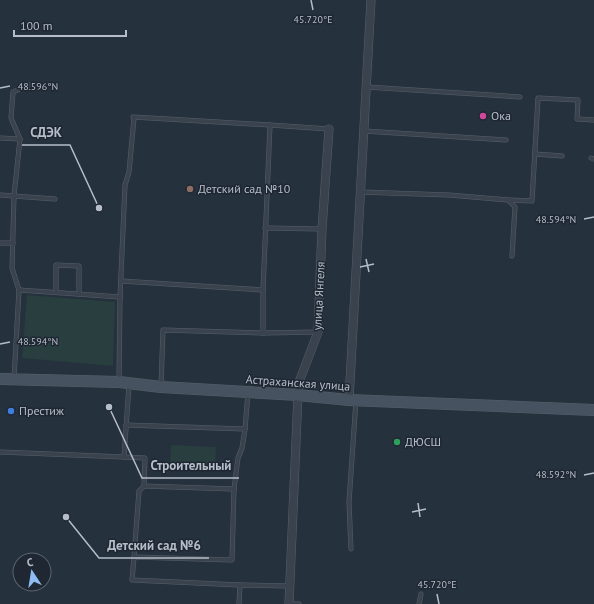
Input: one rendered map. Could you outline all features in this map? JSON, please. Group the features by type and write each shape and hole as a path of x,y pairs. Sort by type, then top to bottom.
{"street":[{"path":"353,400 360,192 371,0"},
{"name":"улица Янгеля","path":"289,604 299,382 318,332 328,129"},
{"name":"Астраханская улица","path":"0,378 14,380 124,383 161,387 298,395 353,400 594,410"}],"lane":[{"path":"14,380 19,290 12,268 14,196 20,139 11,118 13,92 29,85"},
{"path":"366,87 520,97"},
{"path":"360,192 449,195 532,201 538,98 578,100 577,119 594,120"},
{"path":"124,457 126,425 120,297 125,185 129,172 133,117 328,129"},
{"path":"263,333 263,290 270,125"},
{"path":"364,131 506,140"},
{"path":"0,138 20,139"},
{"path":"535,154 562,156"},
{"path":"0,195 55,199"},
{"path":"508,200 515,207 512,256"},
{"path":"266,228 322,229"},
{"path":"0,243 13,243"},
{"path":"56,292 56,265 79,266 79,294"},
{"path":"121,281 263,290"},
{"path":"19,290 120,297"},
{"path":"161,387 162,330 263,333 318,332"},
{"path":"134,557 232,560 234,489 238,458 242,448 245,429 248,392"},
{"path":"351,549 349,502 353,400"},
{"path":"126,425 245,429"},
{"path":"0,452 145,458 144,486 139,491 132,580 289,586"},
{"path":"144,486 234,489"},
{"path":"239,604 240,585"},
{"path":"419,604 421,594"},
{"path":"289,604 299,604"}],"green space":[{"path":"27,295 115,302 113,366 22,358"},
{"path":"171,445 216,447 215,471 170,469"}],"place":[{"name":"Ока","path":"483,116"},
{"name":"Детский сад №10","path":"190,189"},
{"name":"СДЭК","path":"99,208"},
{"name":"Строительный","path":"109,407"},
{"name":"Престиж","path":"11,411"},
{"name":"ДЮСШ","path":"397,442"},
{"name":"Детский сад №6","path":"66,517"}]}
